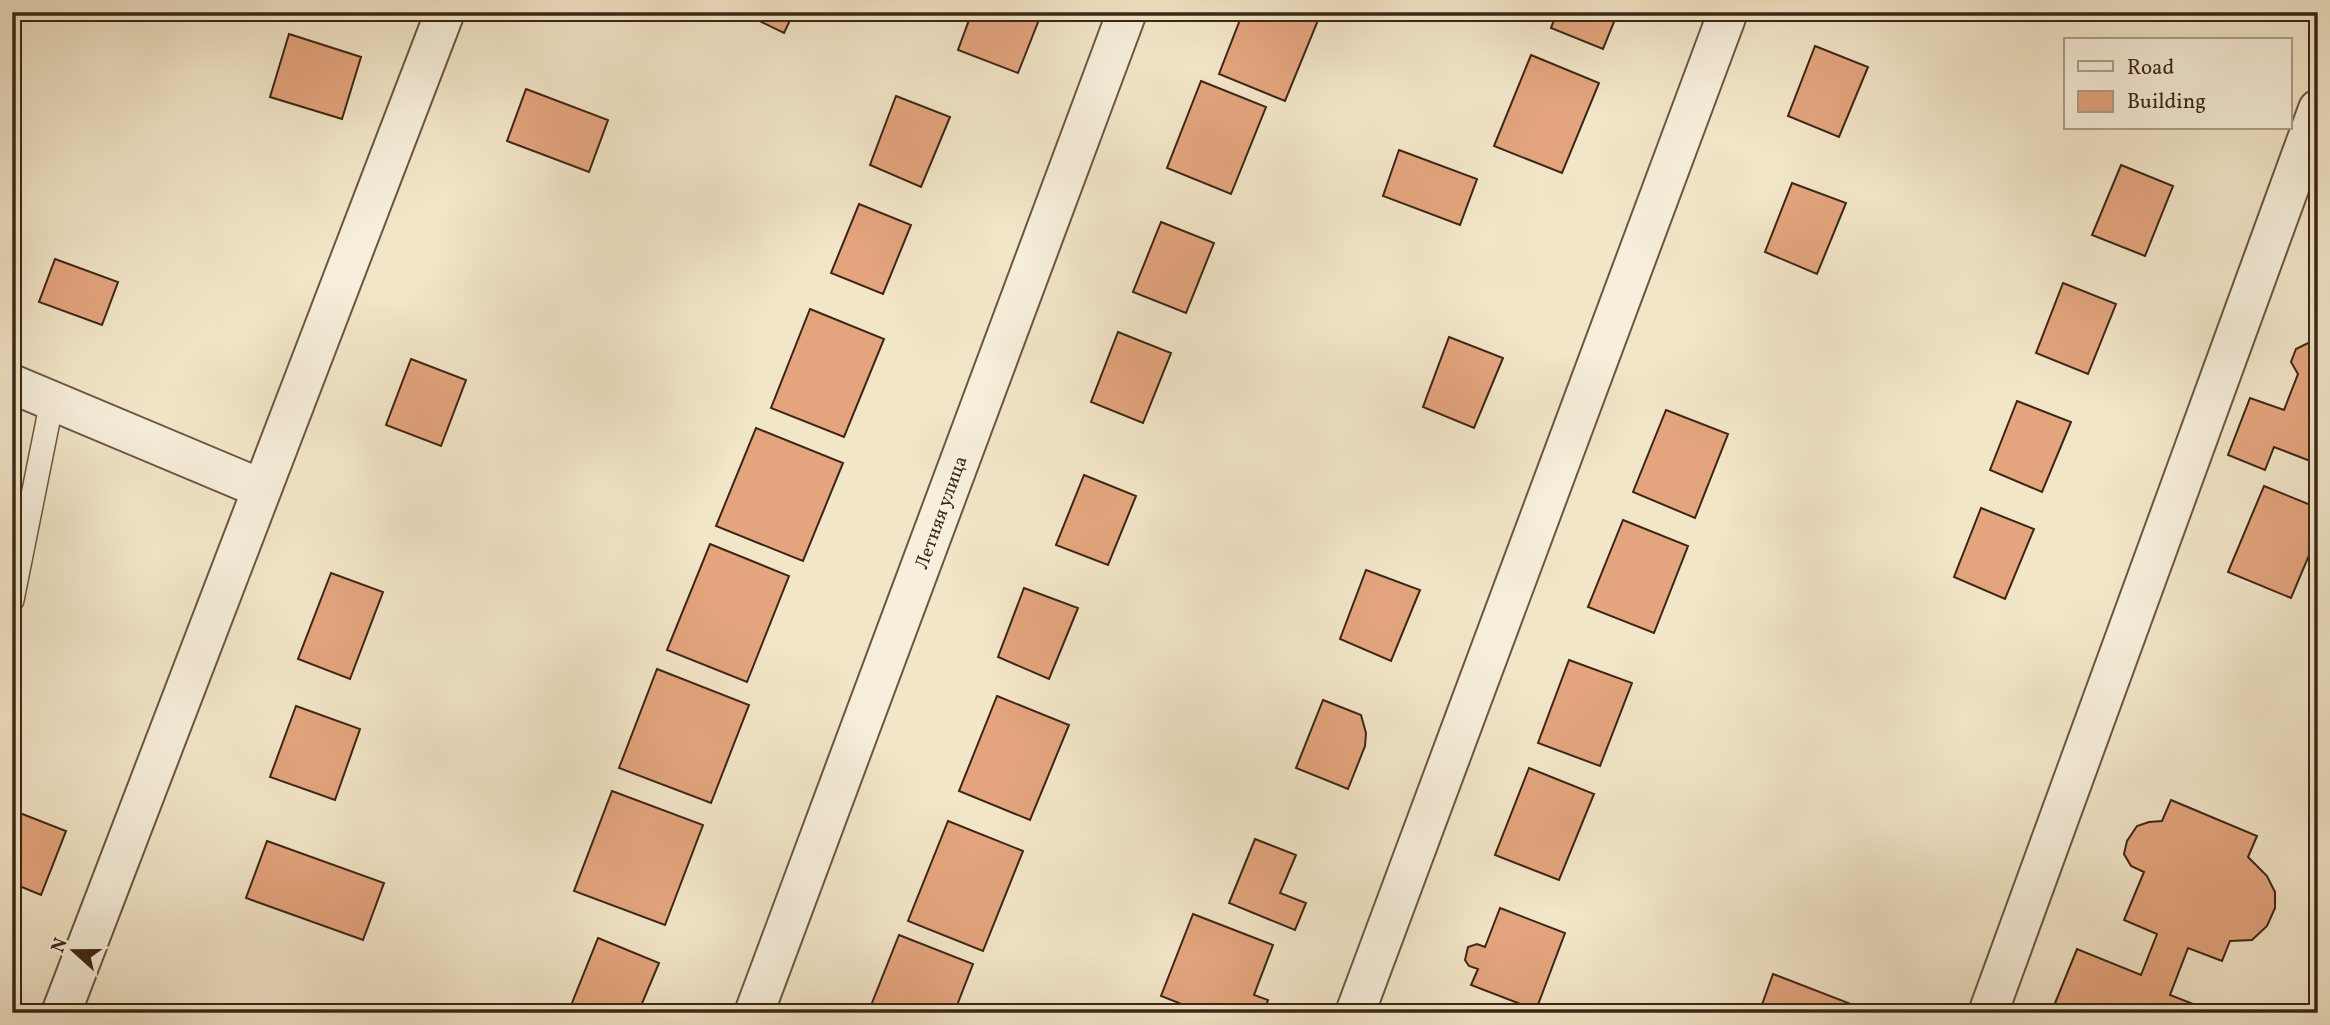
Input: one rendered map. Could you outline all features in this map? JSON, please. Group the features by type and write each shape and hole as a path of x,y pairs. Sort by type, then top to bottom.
{"street":[{"path":"61,1013 445,12"},
{"name":"Летняя улица","path":"754,1013 1127,12"},
{"path":"1355,1013 1728,12"},
{"path":"1988,1013 2318,109"},
{"path":"12,384 262,489"}],"lane":[{"path":"12,600 52,401"}],"building":[{"path":"741,12 794,12 784,33"},
{"path":"972,12 1042,12 1018,73 958,50"},
{"path":"1243,12 1321,13 1285,101 1219,74"},
{"path":"1557,12 1618,12 1603,49 1551,28"},
{"path":"1878,12 1896,12 1893,19"},
{"path":"289,34 361,57 342,119 270,97"},
{"path":"1815,46 1868,67 1839,137 1788,116"},
{"path":"1531,55 1599,83 1562,173 1494,146"},
{"path":"1201,81 1266,107 1231,194 1167,168"},
{"path":"526,89 608,120 589,172 507,141"},
{"path":"896,96 950,117 921,187 870,165"},
{"path":"1399,150 1477,179 1460,225 1383,196"},
{"path":"2121,165 2173,186 2145,256 2092,235"},
{"path":"1792,183 1846,203 1817,274 1765,252"},
{"path":"859,204 911,225 883,294 831,273"},
{"path":"1161,222 1214,243 1186,313 1133,292"},
{"path":"55,259 118,282 102,325 39,302"},
{"path":"2063,283 2116,304 2088,374 2036,353"},
{"path":"810,309 884,339 844,437 771,408"},
{"path":"1118,332 1171,353 1143,423 1091,402"},
{"path":"1449,337 1503,358 1474,428 1423,407"},
{"path":"2308,343 2318,346 2318,464 2274,447 2265,470 2228,455 2250,398 2284,410 2298,374 2291,362 2296,349"},
{"path":"411,359 466,380 441,446 386,425"},
{"path":"2017,401 2071,422 2042,492 1990,470"},
{"path":"1666,410 1728,434 1695,518 1633,492"},
{"path":"756,428 843,463 803,561 716,526"},
{"path":"1084,475 1136,496 1108,565 1056,545"},
{"path":"2264,486 2318,508 2318,534 2291,598 2228,572"},
{"path":"1981,508 2034,529 2005,599 1954,577"},
{"path":"1623,520 1688,546 1654,633 1588,607"},
{"path":"710,544 789,576 747,682 667,650"},
{"path":"1366,570 1420,590 1391,661 1340,639"},
{"path":"331,573 383,592 350,679 298,659"},
{"path":"1024,588 1078,608 1049,679 998,657"},
{"path":"1569,660 1632,683 1600,766 1538,743"},
{"path":"657,669 749,705 711,803 619,768"},
{"path":"997,696 1069,725 1030,820 959,791"},
{"path":"1323,700 1361,715 1366,733 1365,746 1348,789 1296,768"},
{"path":"296,706 360,729 335,800 270,777"},
{"path":"1529,768 1594,794 1559,880 1495,855"},
{"path":"612,791 703,825 665,925 574,891"},
{"path":"2171,800 2257,836 2248,857 2267,876 2275,892 2275,908 2267,926 2252,940 2230,941 2222,961 2188,948 2170,995 2216,1013 2051,1013 2077,949 2141,975 2157,934 2124,920 2144,872 2131,866 2124,854 2127,841 2137,826 2162,821"},
{"path":"12,810 66,831 41,895 12,883"},
{"path":"948,821 1023,851 983,951 908,921"},
{"path":"1255,839 1296,855 1280,893 1306,903 1295,930 1229,903"},
{"path":"267,841 384,883 363,940 246,898"},
{"path":"1500,908 1565,933 1536,1010 1471,985 1478,969 1469,966 1465,960 1468,947 1477,944 1485,947"},
{"path":"1193,914 1273,945 1254,995 1268,1000 1263,1013 1204,1013 1161,996"},
{"path":"899,935 973,964 954,1013 868,1013"},
{"path":"598,938 659,963 638,1013 568,1013"},
{"path":"1773,974 1851,1004 1848,1013 1759,1013"}]}
